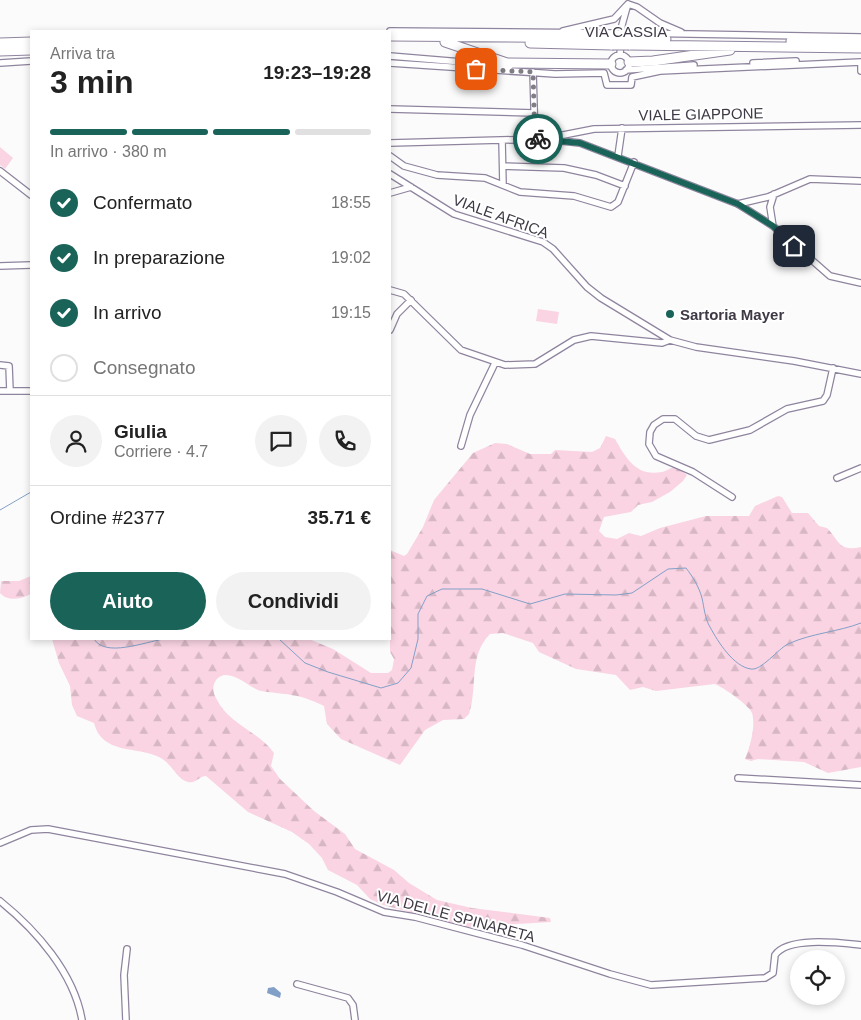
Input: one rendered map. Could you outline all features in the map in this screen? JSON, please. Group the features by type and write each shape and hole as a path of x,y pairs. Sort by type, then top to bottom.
{"highway":[{"name":"VIA CASSIA","path":"391,36 861,42"},
{"name":"VIA CASSIA","path":"391,42 612,39"},
{"name":"VIA CASSIA","path":"630,39 752,46 861,48"},
{"path":"0,43 30,42"},
{"path":"445,42 507,63 612,66"},
{"path":"627,66 746,50 752,46"},
{"path":"0,51 30,50"}],"street":[{"path":"553,33 614,18 629,2"},
{"path":"620,55 622,25 629,2"},
{"path":"629,2 660,23 684,34"},
{"path":"614,18 622,25"},
{"path":"391,31 553,33 612,39"},
{"path":"630,39 684,34 861,37"},
{"path":"612,66 615,57 620,55 626,57 627,66"},
{"path":"391,56 516,67 612,66 618,73 627,66 861,59"},
{"path":"0,63 30,61"},
{"path":"391,63 533,72 604,73 607,85 631,85 632,77 650,73 716,68 861,62 861,71"},
{"path":"533,72 535,139"},
{"path":"391,109 534,113"},
{"name":"VIALE GIAPPONE","path":"543,139 579,130 622,128 861,125"},
{"path":"618,156 622,128"},
{"name":"VIALE GIAPPONE","path":"391,143 543,139 580,143 634,162 738,204 773,226 830,276 861,284"},
{"path":"502,140 503,185"},
{"path":"391,157 404,166 437,175 485,178 527,193 574,196 611,207 618,204 634,162"},
{"path":"503,166 564,168 596,175 624,186"},
{"path":"0,171 30,193"},
{"name":"VIALE AFRICA","path":"391,175 454,214 543,242 553,249 587,287 601,298 670,340"},
{"path":"738,204 774,194 810,179 861,181"},
{"path":"391,193 411,187"},
{"path":"773,226 770,207 774,194"},
{"path":"0,266 30,265"},
{"path":"391,290 404,294 461,350 495,363 516,366 535,364 574,340 591,336 662,343 670,340 696,347 861,374"},
{"path":"391,328 397,314 411,300"},
{"path":"461,446 470,415 495,363"},
{"path":"0,365 10,366 10,391"},
{"path":"732,497 693,472 656,456 651,450 649,440 654,425 663,418 674,419 696,436 706,439 750,430 787,409 825,400 833,368"},
{"path":"0,391 30,391"},
{"path":"837,478 861,468"},
{"path":"738,778 861,785"},
{"name":"VIA DELLE SPINARETA","path":"0,844 34,829 51,829 269,871 337,892 387,912 415,917 522,945 610,974 651,985 765,978 773,973 775,955 781,949 822,940 861,944"},
{"path":"0,900 24,921 54,959 77,997 82,1020"},
{"path":"126,1020 124,979 127,949"},
{"path":"298,984 348,998 353,1005 355,1020"}],"green space":[{"path":"0,147 13,158 5,169 0,165"},
{"path":"538,309 559,312 557,324 536,321"},
{"path":"606,436 615,439 628,459 645,472 662,472 676,467 687,475 670,492 652,502 638,505 631,512 604,517 599,531 605,537 617,539 629,533 641,536 660,528 706,516 749,516 755,506 778,496 782,497 792,513 808,513 819,526 827,528 844,547 861,547 861,767 828,773 804,762 758,759 751,761 745,759 753,730 752,713 741,701 719,686 715,684 656,691 643,687 630,690 616,675 576,669 539,652 533,643 503,633 490,634 479,652 469,714 464,719 443,720 425,730 400,765 341,739 327,724 324,706 292,695 261,691 232,676 221,676 216,680 214,692 221,707 274,753 271,766 280,779 314,811 345,834 355,849 394,870 409,883 437,900 472,908 550,918 551,922 467,927 383,905 370,899 357,885 328,870 322,858 309,844 292,832 248,812 206,776 193,782 188,782 177,775 168,763 159,757 112,745 98,733 94,723 77,716 72,705 70,686 59,663 52,640 311,640 333,649 371,673 388,673 392,670 394,659 390,652 391,550 404,556 407,554 423,527 434,500 473,453 495,443 507,444 530,454 551,454 555,450 592,452 600,448"},
{"path":"30,576 30,594 11,599 0,593 1,581 19,581"}],"water":[{"path":"274,987 281,993 280,998 267,993 268,988"}],"waterway":[{"path":"0,510 30,493"},
{"path":"280,640 305,663 381,688 398,683 411,668 418,639 418,614 427,596 442,589 482,589 530,604 565,594 616,595 632,593 668,569 686,568 699,590 707,620 713,633 733,659 751,669 760,667 788,644 797,640 861,623"},
{"path":"95,640 99,645 116,648 159,640"}],"way so far":[{"path":"476,69 533,72 535,139 538,139"}],"place":[{"name":"Sartoria Mayer","path":"670,314"}],"route":[{"path":"538,139 580,143 618,156 738,204 773,226 794,246"}]}
